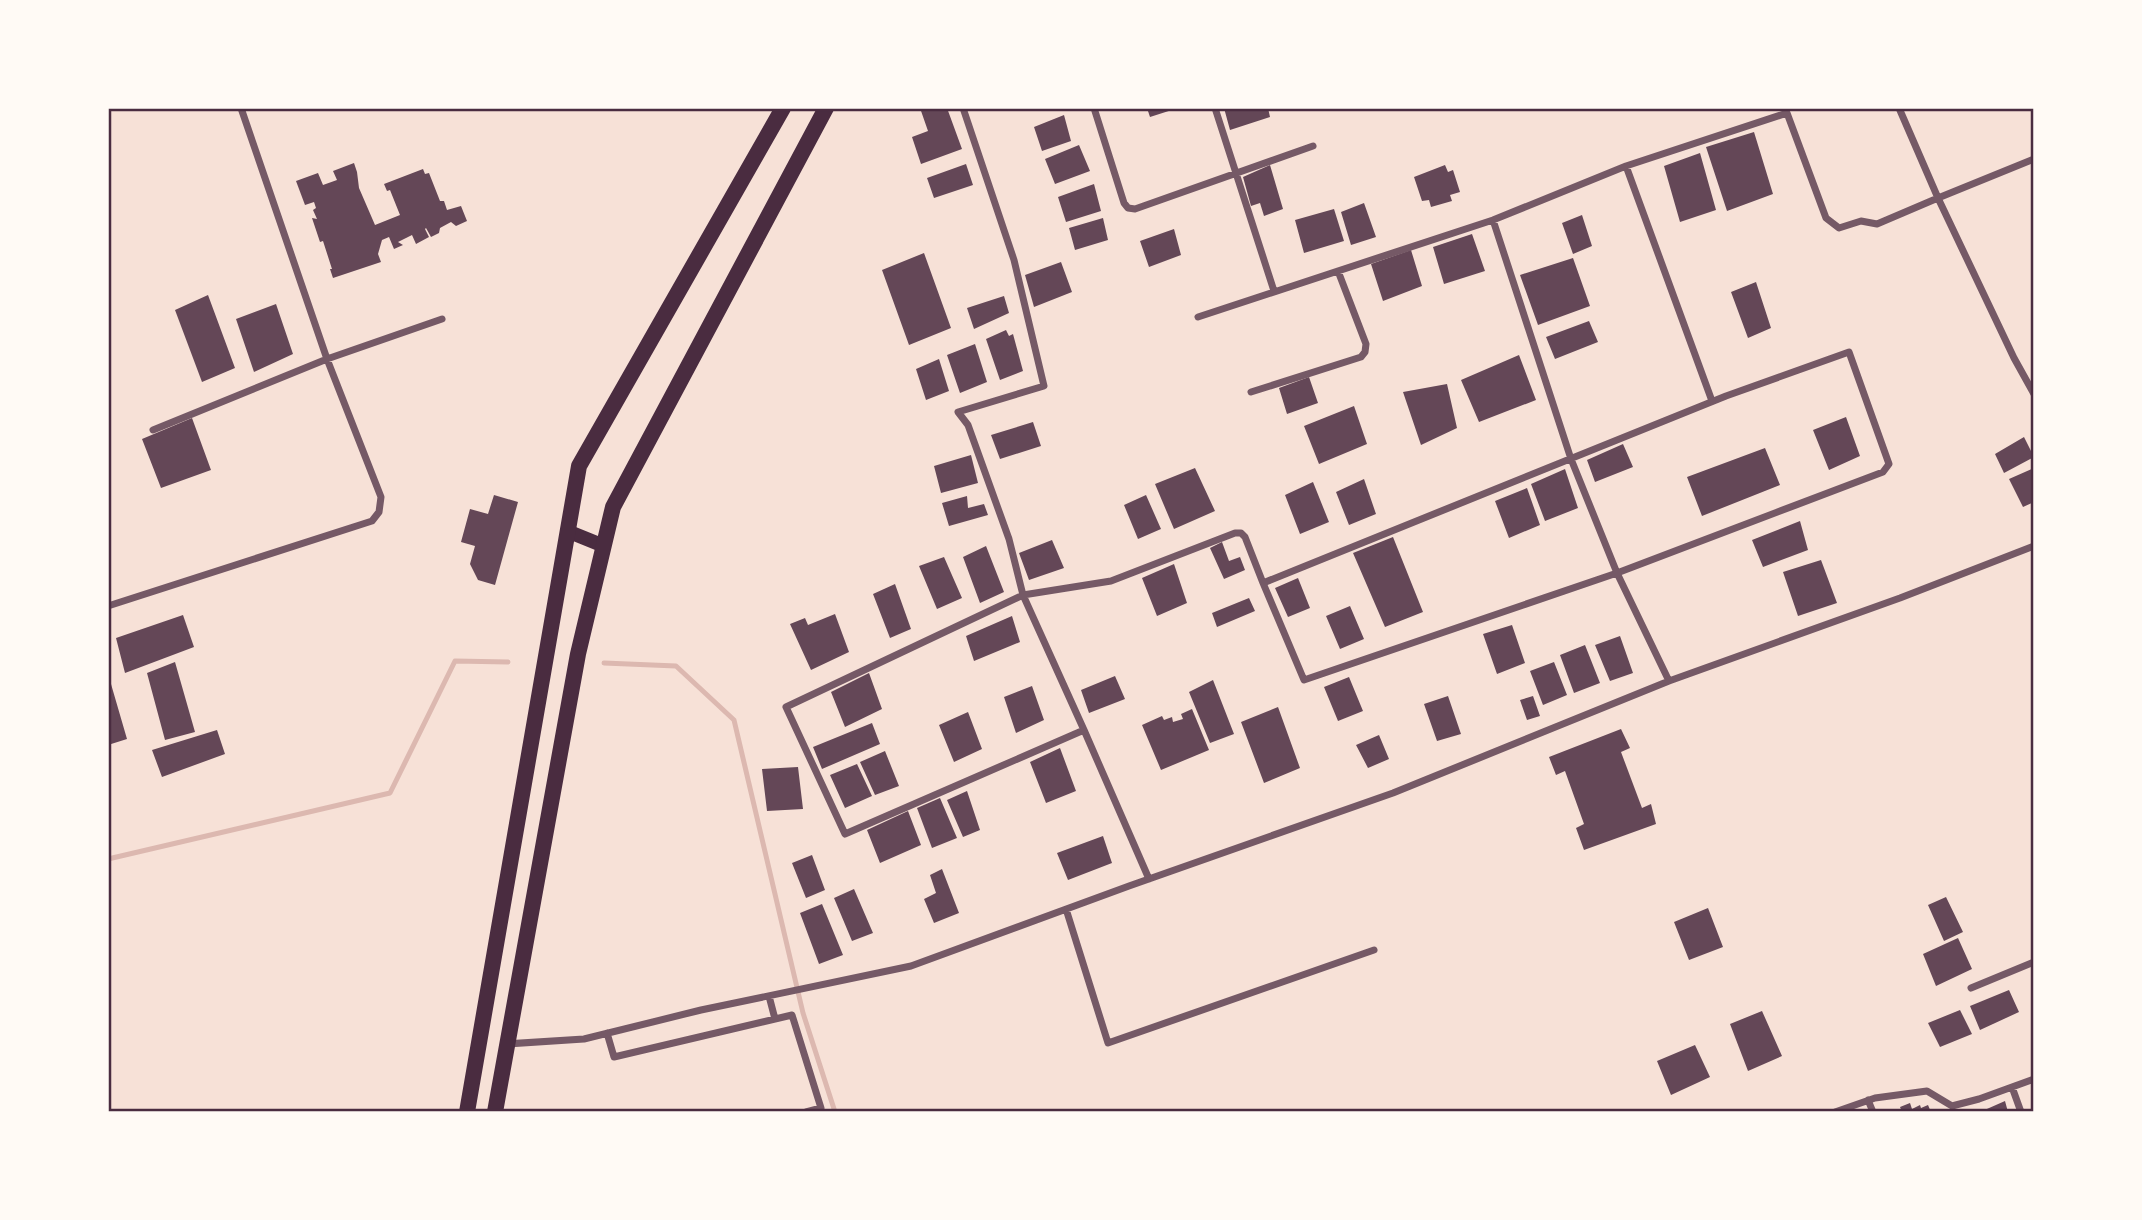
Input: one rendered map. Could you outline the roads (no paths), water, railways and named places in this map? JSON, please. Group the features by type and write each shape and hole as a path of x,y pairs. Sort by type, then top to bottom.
{"main road":[{"path":"467,1111 579,466 783,108"},
{"path":"495,1111 578,654 613,507 826,108"},
{"path":"567,531 604,546"}],"street":[{"path":"108,606 372,520 379,512 381,497 327,359 241,108"},
{"path":"963,108 1014,260 1044,386 958,412 968,425 1009,539 1023,595 1149,879"},
{"path":"1094,108 1124,203 1128,208 1135,209 1314,146"},
{"path":"1215,108 1274,291"},
{"path":"1899,108 1938,198 2008,346 2034,394"},
{"path":"1198,317 1493,220 1626,166 1787,113 1826,218 1839,228 1861,221 1877,224 2034,159"},
{"path":"1626,166 1712,401"},
{"path":"1493,220 1571,458 1617,573 1668,681"},
{"path":"1251,392 1361,357 1366,352 1366,344 1338,271"},
{"path":"153,430 327,359 442,319"},
{"path":"1084,730 845,834 786,708 1023,595 1111,581 1235,533 1241,533 1245,537 1263,583 1304,680 1617,573 1883,472 1889,464 1849,352 1712,401 1263,583"},
{"path":"506,1044 584,1039 701,1010 911,966 1392,793 1668,681 1900,598 2034,546"},
{"path":"1066,909 1108,1043 1374,950"},
{"path":"1971,988 2034,962"},
{"path":"769,996 775,1019"},
{"path":"607,1033 614,1057 792,1015 821,1108 806,1111"},
{"path":"1835,1111 1868,1100 1927,1091 1952,1106 2034,1079"},
{"path":"2012,1087 2021,1111"},
{"path":"1868,1100 1873,1111"}],"waterway":[{"path":"108,859 390,793 455,661 508,662"},
{"path":"604,663 676,666 734,720 803,1013 835,1112"}]}
